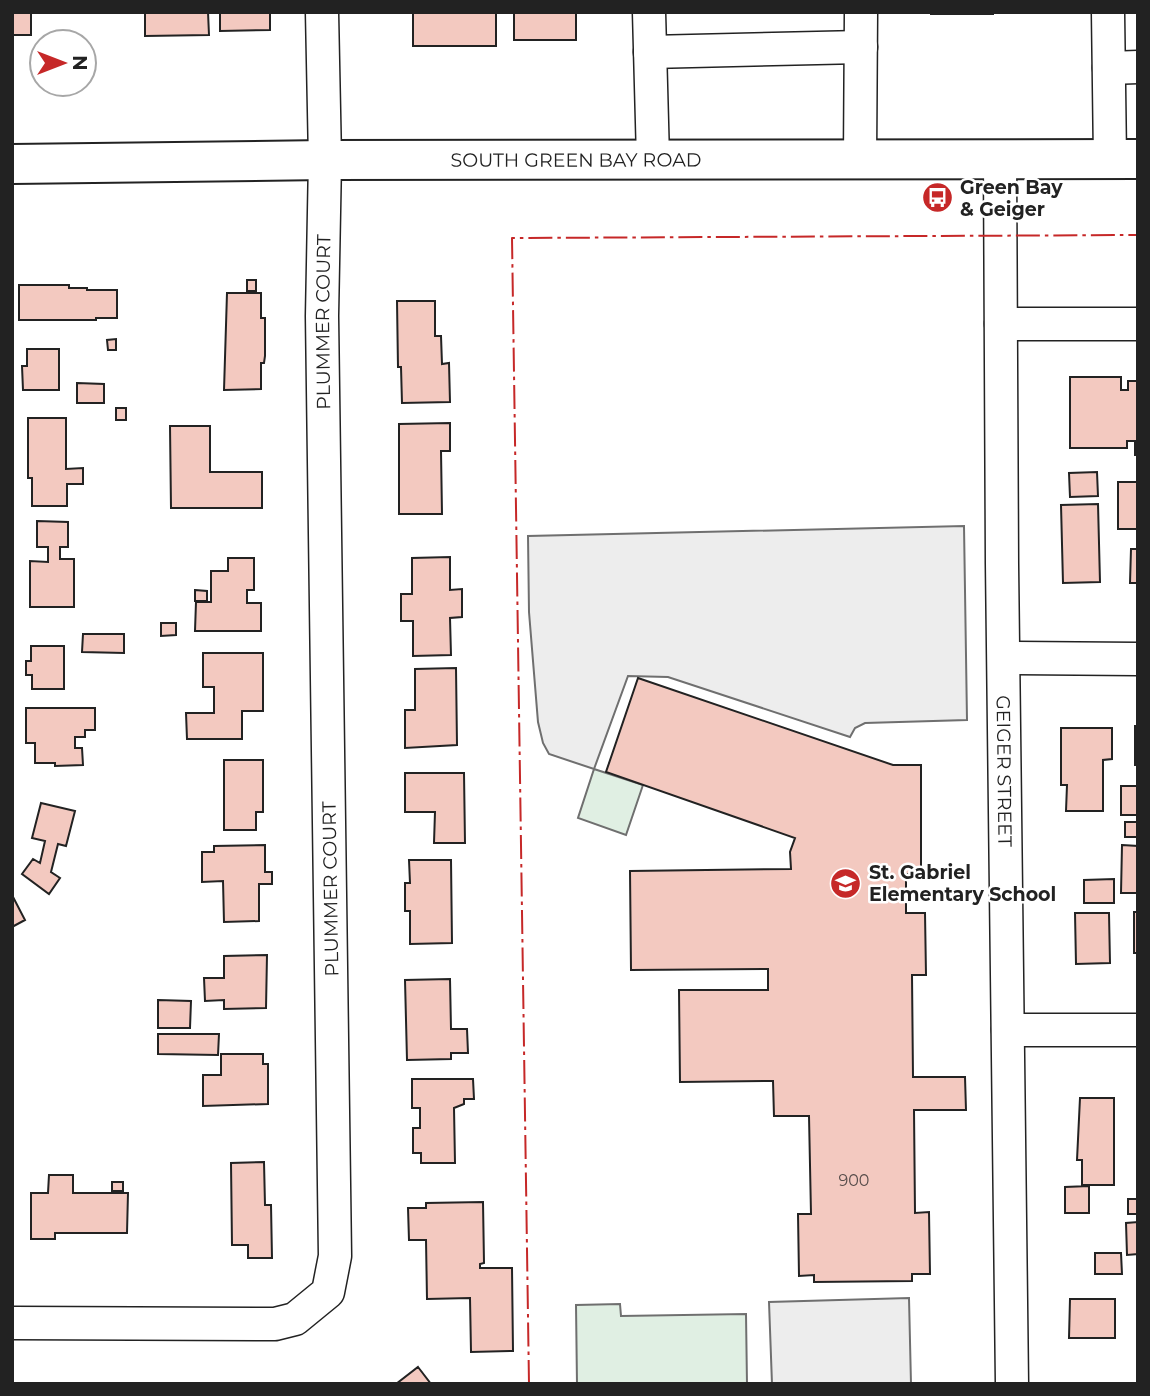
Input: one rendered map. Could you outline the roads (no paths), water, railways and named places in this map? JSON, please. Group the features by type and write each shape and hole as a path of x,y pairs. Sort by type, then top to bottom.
{"main road":[{"name":"SOUTH GREEN BAY ROAD","path":"12,164 325,160 1124,159"}],"street":[{"name":"PLUMMER COURT","path":"12,1324 275,1324 295,1319 313,1307 328,1292 335,1256 322,316 325,160 321,12"},
{"path":"649,12 653,159"},
{"path":"860,159 861,12"},
{"path":"1108,12 1123,68 1124,159"},
{"path":"650,52 861,47"},
{"name":"GEIGER STREET","path":"1000,159 1012,1384"},
{"path":"1001,324 1138,324"},
{"path":"1005,658 1138,659"},
{"path":"1007,1030 1138,1030"}],"place":[{"name":"Green Bay & Geiger","path":"937,198"},
{"name":"St. Gabriel Elementary School","path":"846,883"}]}
